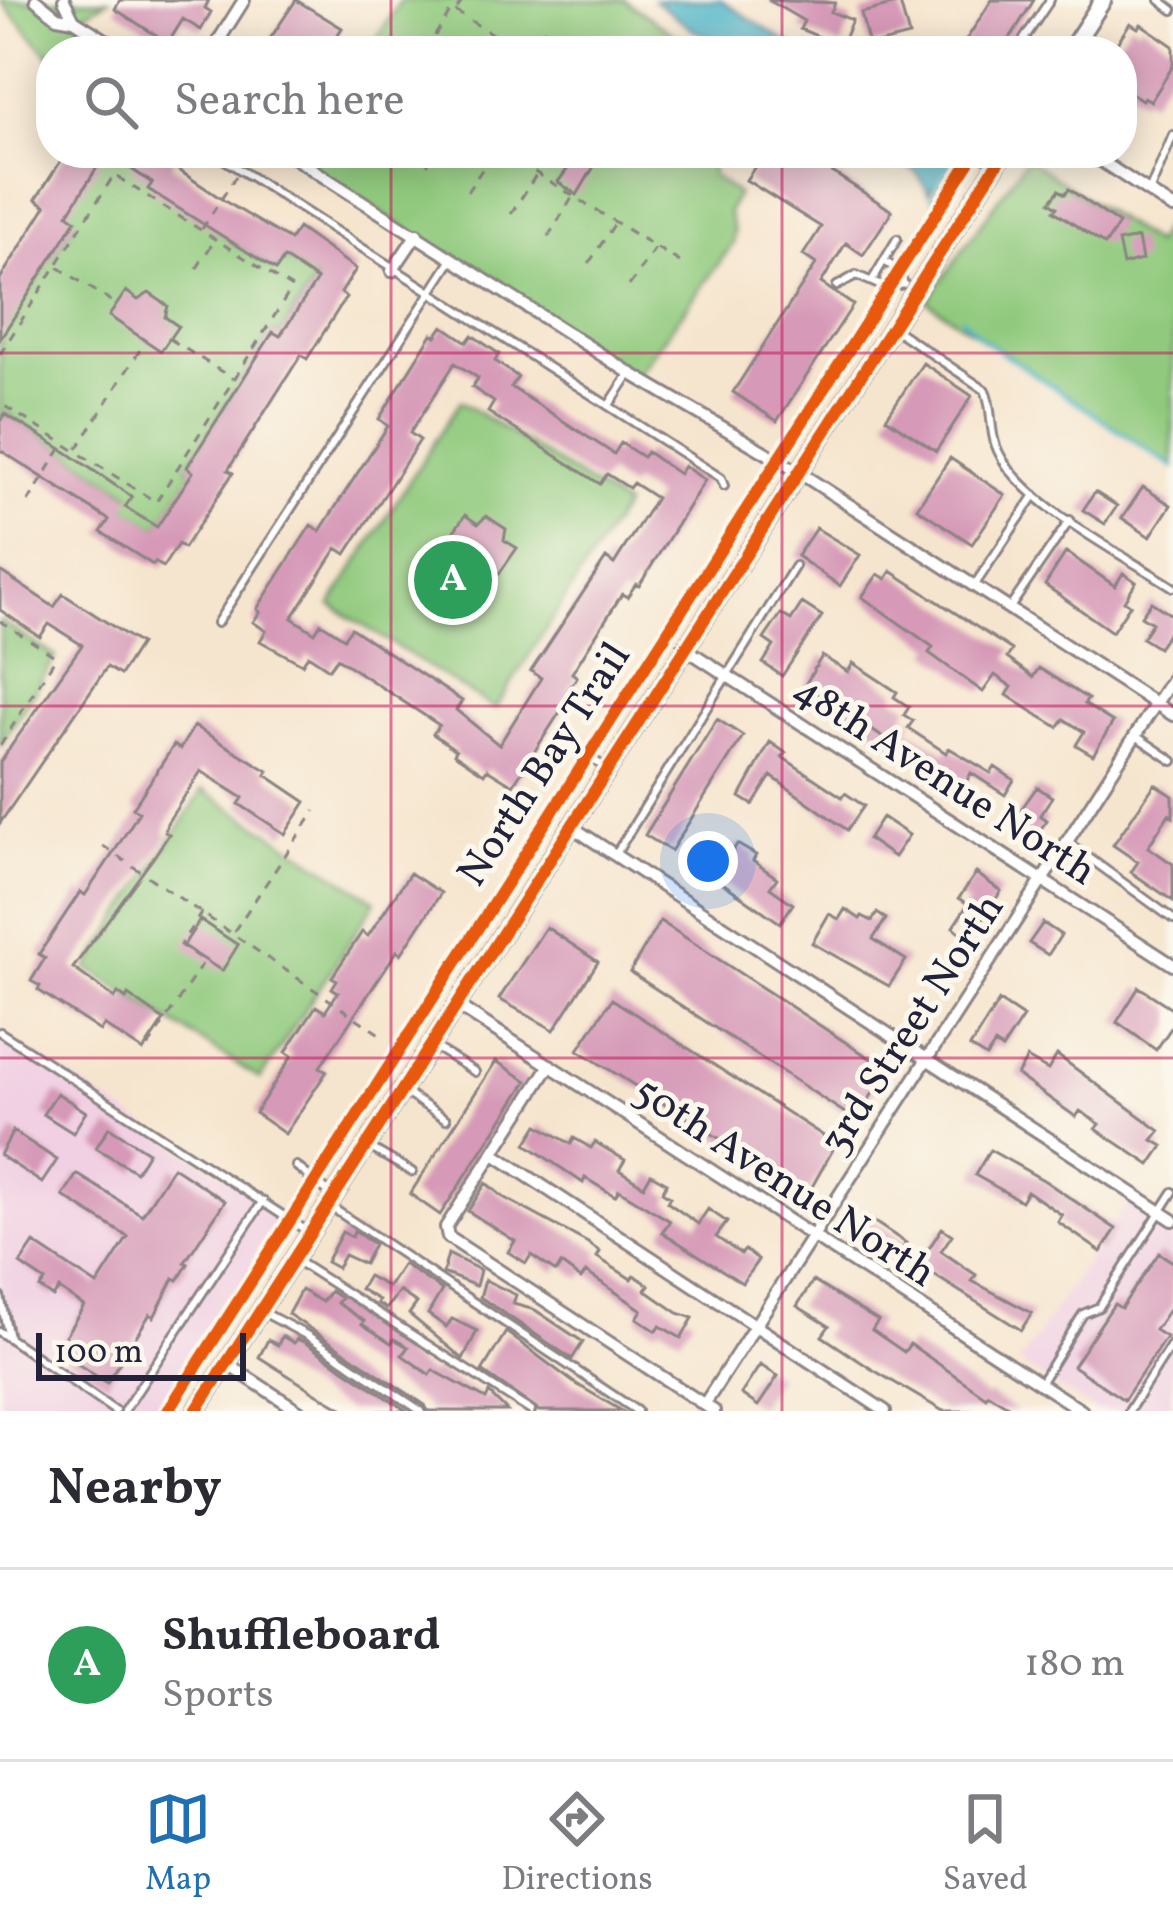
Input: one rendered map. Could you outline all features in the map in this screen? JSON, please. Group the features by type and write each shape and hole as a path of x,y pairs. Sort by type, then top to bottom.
{"street":[{"path":"36,0 57,17 74,20 99,36"},
{"path":"64,0 74,20"},
{"path":"221,36 244,0"},
{"path":"1080,36 1103,0"},
{"path":"311,168 630,373 797,471 1173,715"},
{"path":"196,1411 891,326 909,288 994,168"},
{"path":"1115,168 1173,208"},
{"path":"392,271 416,234"},
{"name":"48th Avenue North","path":"683,647 1173,965"},
{"name":"3rd Street North","path":"709,1408 754,1327 1173,677"},
{"path":"569,825 1173,1220"},
{"name":"50th Avenue North","path":"454,1004 1082,1411"},
{"path":"550,1065 446,1227 448,1237 709,1408"},
{"path":"494,1154 886,1411"},
{"path":"227,1364 299,1411"}],"lane":[{"path":"1026,36 1049,0"},
{"path":"1160,0 1173,10"},
{"path":"1148,192 1173,135"},
{"path":"237,168 721,478 724,486"},
{"path":"873,279 897,239"},
{"path":"217,623 453,258"},
{"path":"884,261 898,270 909,288"},
{"path":"837,286 856,275 886,288 909,288"},
{"path":"891,326 985,390 996,446 1035,495 1173,587"},
{"path":"609,405 630,373"},
{"path":"974,586 1035,495"},
{"path":"1009,608 1070,520"},
{"path":"615,854 795,566"},
{"path":"1135,736 1173,761"},
{"path":"567,743 606,768"},
{"path":"1066,841 1173,919"},
{"path":"0,1032 310,1234"},
{"path":"430,1044 476,1072"},
{"path":"401,1090 446,1119"},
{"path":"366,1145 412,1172"},
{"path":"296,1166 331,1201 637,1411"},
{"path":"1039,1384 1082,1314 1099,1307 1173,1192"},
{"path":"124,1411 263,1202"},
{"path":"294,1259 531,1411"},
{"path":"0,1296 9,1338"},
{"path":"261,1310 421,1411"},
{"path":"0,1332 115,1411"},
{"path":"1129,1411 1173,1342"}],"path":[{"path":"456,11 463,0"},
{"path":"435,36 452,9 495,36"},
{"path":"540,36 545,27"},
{"path":"467,192 483,168"},
{"path":"527,168 683,264"},
{"path":"201,230 240,170"},
{"path":"511,214 537,174"},
{"path":"0,354 114,175 292,288 156,502 0,403"},
{"path":"548,238 573,197"},
{"path":"590,263 616,221"},
{"path":"197,268 215,239"},
{"path":"629,286 656,247"},
{"path":"56,266 117,305"},
{"path":"170,339 234,380"},
{"path":"76,451 145,342"},
{"path":"28,502 64,444"},
{"path":"0,621 56,657 0,746"},
{"path":"233,933 315,811"},
{"path":"103,846 381,1035"},
{"path":"148,1047 204,961 180,945 202,912"}],"shaded area":[{"path":"0,1032 291,1219 168,1411 0,1411"},
{"path":"1128,1200 1173,1230 1173,1399 1165,1411 1096,1411 1019,1363"}],"green space":[{"path":"0,0 108,0 74,20 99,36 36,36 36,41"},
{"path":"401,0 624,0 677,36 378,36"},
{"path":"93,168 143,168 200,220 275,270 284,258 316,278 280,335 273,332 187,467 193,472 157,528 124,507 131,494 6,413 0,419 0,335 75,222 64,213"},
{"path":"311,168 711,168 713,177 737,194 728,212 733,244 636,376"},
{"path":"1020,168 1042,168 1154,244 1164,227 1173,233 1173,467 927,301"},
{"path":"460,401 624,506 495,709 331,605"},
{"path":"0,621 56,657 0,746"},
{"path":"203,790 376,901 260,1079 88,968"}],"water":[{"path":"654,0 721,0 777,36 709,36 694,31"},
{"path":"911,168 945,168 929,193"}],"building":[{"path":"120,0 209,0 205,8 211,12 201,30 183,19 172,36 157,36 115,9"},
{"path":"296,0 342,28 337,36 272,36"},
{"path":"768,0 835,3 831,12 852,20 845,36 817,36 800,29 804,21"},
{"path":"992,0 1034,0 1011,36 969,36"},
{"path":"900,3 909,36 867,36 861,13"},
{"path":"1130,23 1138,28 1141,24 1173,46 1173,66 1151,101 1137,97 1137,36 1122,36"},
{"path":"56,168 97,168 68,214 76,220 0,339 0,279 46,206 36,199"},
{"path":"130,168 175,168 290,240 298,228 356,269 341,293 346,297 307,359 301,355 228,470 233,473 184,548 178,544 163,567 101,532 109,520 0,450 0,422 5,414 68,453 132,497 125,507 157,527 193,472 187,467 273,332 280,336 317,280 284,258 276,270 148,189 152,183"},
{"path":"568,168 593,168 577,195 558,182"},
{"path":"754,168 826,168 892,211 863,255 846,243 821,283 853,305 777,421 733,392 816,264 803,255 821,227 746,180"},
{"path":"1069,189 1119,224 1105,245 1054,211 1057,207 1050,202 1059,190 1065,194"},
{"path":"1138,238 1142,260 1123,265 1118,242"},
{"path":"126,291 138,300 149,293 168,306 165,317 178,326 161,351 109,316"},
{"path":"443,326 467,342 472,335 499,354 495,361 518,377 511,387 614,454 621,443 643,457 647,452 679,474 684,466 705,480 639,586 627,597 622,594 572,673 577,677 568,690 572,693 513,785 487,769 484,774 454,754 456,750 433,734 439,725 337,658 329,669 308,655 302,664 260,641 266,631 253,622 311,525 320,531 388,426 379,419 432,334 436,336","holes":["455,363 478,378 472,387 494,402 488,412 600,484 607,474 656,498 614,564 606,558 531,671 541,678 499,745 456,710 462,701 351,628 344,638 321,623 315,633 292,618 337,548 346,554 420,440 410,433"]},
{"path":"923,363 972,396 936,451 886,418"},
{"path":"950,458 1005,495 972,544 917,508"},
{"path":"1143,487 1171,505 1150,537 1122,518"},
{"path":"1095,492 1117,506 1105,524 1083,510"},
{"path":"465,515 478,524 486,516 506,529 504,540 517,548 499,574 448,540"},
{"path":"816,528 860,555 840,586 797,556"},
{"path":"1066,552 1115,586 1123,573 1136,582 1124,601 1130,605 1112,632 1045,585"},
{"path":"0,571 54,607 63,594 140,644 120,675 107,667 0,823 0,762 82,645 49,624 40,637 0,610"},
{"path":"891,571 1012,650 1007,658 1033,677 1039,668 1088,699 1084,704 1113,722 1093,755 1076,745 1084,732 1064,719 1058,727 1036,714 1007,695 1012,687 995,675 983,692 929,653 933,647 862,597 878,574 886,579"},
{"path":"1151,602 1173,616 1173,626 1158,648 1142,638 1152,623 1141,616"},
{"path":"802,603 822,616 782,676 763,663 774,646 764,639 781,614 791,620"},
{"path":"822,656 848,672 853,663 897,692 894,697 909,707 904,715 913,721 908,728 946,753 949,748 991,773 995,767 1014,780 1005,795 971,773 964,786 919,762 805,685"},
{"path":"717,719 743,736 671,851 645,835"},
{"path":"194,726 268,771 266,775 306,802 285,834 239,804 243,798 201,771 167,823 169,834 73,968 115,998 118,993 126,999 128,995 164,1020 143,1051 104,1025 100,1031 31,981 45,958 39,954 80,892 85,895 116,849 139,812 133,808 174,745 180,749"},
{"path":"770,742 786,753 782,757 864,806 847,830 771,776 753,805 740,797"},
{"path":"1155,784 1173,796 1173,817 1169,814 1148,847 1173,864 1173,901 1131,872 1138,862 1113,845"},
{"path":"1037,787 1052,797 1040,815 1047,820 1035,837 1012,822"},
{"path":"882,817 909,835 894,857 868,839"},
{"path":"737,844 756,855 753,861 777,878 770,888 793,904 780,923 698,866 710,846 729,857"},
{"path":"410,873 441,893 320,1067 327,1071 285,1134 255,1113 292,1056 286,1052 316,1006 325,1012 338,992 332,988 337,980 332,977 362,932 368,936"},
{"path":"976,873 1001,891 969,939 953,927 968,904 959,898"},
{"path":"845,909 860,919 872,921 877,913 886,919 873,939 906,960 889,986 812,943 829,914 839,919"},
{"path":"200,920 238,945 222,971 183,946"},
{"path":"660,921 888,1070 867,1102 863,1100 851,1117 630,972"},
{"path":"1043,923 1061,935 1048,955 1029,943"},
{"path":"546,927 598,962 554,1030 499,999"},
{"path":"1139,987 1173,1009 1173,1025 1156,1050 1117,1022"},
{"path":"612,999 836,1144 808,1194 578,1050"},
{"path":"999,1001 1023,1017 1002,1049 995,1044 986,1057 970,1047"},
{"path":"1057,1055 1160,1131 1153,1140 1163,1146 1150,1165 1096,1129 1100,1124 1080,1111 1076,1117 1017,1075 1027,1058 1048,1070"},
{"path":"496,1061 527,1081 440,1215 410,1194"},
{"path":"57,1093 86,1112 73,1133 43,1114"},
{"path":"538,1125 571,1144 574,1138 591,1148 595,1142 625,1160 619,1170 644,1186 651,1174 667,1183 662,1192 670,1197 667,1202 698,1224 708,1209 727,1222 716,1237 758,1260 742,1283 662,1232 670,1221 619,1190 615,1196 585,1178 583,1183 526,1144"},
{"path":"109,1127 148,1152 136,1172 96,1148"},
{"path":"13,1131 57,1160 42,1183 0,1155"},
{"path":"990,1150 1116,1229 1101,1252 1058,1222 1062,1215 1027,1191 1021,1201 975,1175"},
{"path":"173,1167 225,1201 107,1383 56,1350 84,1306 59,1289 53,1297 40,1288 45,1281 20,1264 34,1243 97,1285 128,1237 63,1196 77,1174 142,1215"},
{"path":"486,1183 588,1243 600,1252 597,1257 631,1279 634,1275 649,1285 645,1290 693,1318 681,1338 660,1326 656,1331 637,1318 642,1310 586,1272 581,1279 561,1264 556,1272 531,1255 526,1263 508,1252 515,1241 468,1211"},
{"path":"867,1217 906,1243 896,1259 856,1233"},
{"path":"942,1228 952,1235 941,1251 976,1275 972,1281 1032,1313 1021,1330 918,1265"},
{"path":"354,1231 374,1244 364,1264 344,1255 337,1268 326,1262 342,1232 352,1237"},
{"path":"1159,1253 1173,1262 1173,1304 1155,1330 1166,1337 1124,1400 1073,1366 1114,1304 1121,1308"},
{"path":"448,1254 480,1270 476,1286 443,1273"},
{"path":"403,1264 442,1290 428,1314 446,1327 452,1319 477,1331 463,1359 409,1314 417,1303 399,1291 386,1309 360,1289 368,1276 388,1287"},
{"path":"485,1280 516,1295 513,1304 535,1310 583,1342 572,1359 480,1297"},
{"path":"813,1281 878,1321 872,1330 904,1352 910,1344 986,1397 1016,1411 943,1411 870,1368 822,1336 829,1326 797,1306"},
{"path":"301,1290 322,1302 330,1291 362,1324 391,1343 394,1339 408,1347 402,1355 430,1375 433,1370 486,1399 489,1393 507,1411 428,1411 288,1314"},
{"path":"506,1332 573,1382 622,1411 539,1411 482,1371"},
{"path":"282,1336 304,1342 407,1411 347,1411 316,1393 259,1357 268,1340 278,1345"},
{"path":"760,1365 778,1376 758,1406 741,1394"}],"waterway":[{"path":"936,183 946,168"},
{"path":"932,199 952,168"},
{"path":"962,318 982,339 1173,467"}],"cycle path":[{"name":"North Bay Trail","path":"168,1411 965,168"},
{"path":"196,1411 994,168"}],"place":[{"name":"Shuffleboard","path":"453,580"}]}
